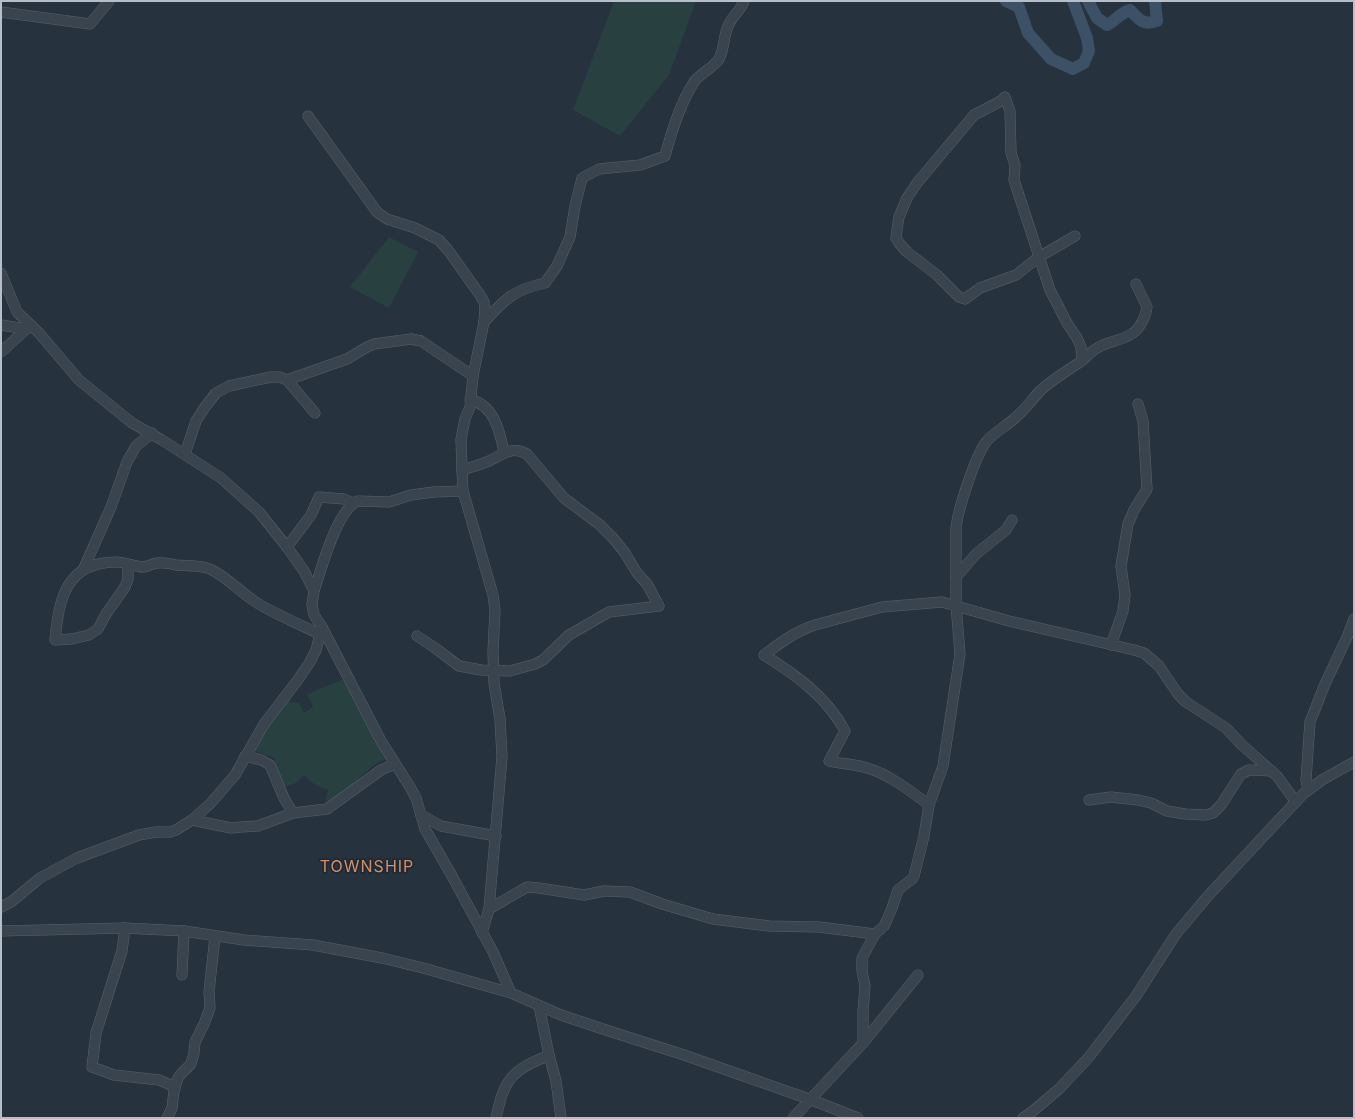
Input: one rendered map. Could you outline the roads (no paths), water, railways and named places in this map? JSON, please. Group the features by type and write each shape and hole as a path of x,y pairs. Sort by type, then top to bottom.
{"street":[{"path":"1,12 90,24 109,1"},
{"path":"484,322 499,305 516,292 545,283 557,266 570,237 575,206 582,178 599,169 640,165 665,156 673,126 688,94 701,75 716,63 723,46 729,22 738,12 744,1"},
{"path":"1075,236 1039,257 1016,275 980,288 965,299 959,297 937,275 906,252 896,238 899,218 907,198 917,183 974,115 999,102 1005,97 1010,111 1011,153 1015,165 1014,180 1039,257 1050,290 1067,323 1079,342 1082,353 1082,361"},
{"path":"308,116 377,212 387,219 415,228 439,240 448,250 480,295 485,308 484,322 473,376 468,411 462,428 461,439 463,491 493,595 495,610 493,652 494,683 500,719 502,751 489,909 482,932"},
{"path":"1,273 17,312 28,327"},
{"path":"863,1043 865,986 862,971 862,958 875,934 884,926 898,890 914,876 924,836 929,805 943,766 960,654 956,605 956,521 981,450 989,438 1020,414 1040,391 1082,361 1098,347 1110,341 1129,335 1138,328 1144,318 1147,307 1136,284"},
{"path":"1,325 28,327 39,333 79,380 132,423 152,433 221,478 259,512 304,571 314,591"},
{"path":"1,352 28,327"},
{"path":"287,380 347,359 374,344 411,339 420,341 473,376"},
{"path":"185,454 196,421 209,401 219,391 229,386 271,376 280,377 287,380 315,413"},
{"path":"470,400 482,404 488,410 499,430 504,452"},
{"path":"1111,645 1123,611 1124,595 1121,566 1129,520 1147,489 1143,421 1138,404"},
{"path":"83,570 111,507 127,462 136,446 152,433"},
{"path":"417,636 459,666 494,672 510,671 535,664 543,660 569,635 609,612 659,606 647,584 637,573 614,538 600,525 564,498 527,454 522,451 515,450 504,452 489,460 462,470"},
{"path":"463,491 417,494 389,502 358,501 354,503 340,520 326,552 314,591 313,610 321,631 381,741 416,798 425,829 493,952 511,993"},
{"path":"287,547 311,515 319,496 344,499 354,503"},
{"path":"956,577 976,554 1006,530 1012,520"},
{"path":"128,564 128,578 125,587 106,614 98,629 89,635 78,638 55,640 60,601 76,574 83,570 106,563 116,562 128,564 142,567 158,563 209,569 228,580 258,603 321,631"},
{"path":"929,805 905,788 876,772 866,768 829,761 845,731 840,720 821,698 795,676 764,655 782,642 806,628 882,607 938,602 956,605 1009,621 1140,652 1159,666 1178,694 1186,702 1226,728 1242,745 1272,771 1296,802"},
{"path":"1308,790 1306,780 1310,722 1354,619"},
{"path":"1,907 11,902 40,878 77,858 140,835 156,832 170,832 192,820 210,804 235,775 264,724 310,662 316,650 321,631"},
{"path":"245,756 261,760 270,765 284,798 293,813"},
{"path":"1023,1118 1034,1112 1042,1102 1059,1089 1089,1057 1136,996 1166,949 1195,910 1308,790 1322,780 1354,762"},
{"path":"192,820 231,828 241,828 258,826 293,813 327,809 381,770 395,764"},
{"path":"1089,800 1111,797 1138,800 1151,803 1167,811 1205,815 1213,813 1221,805 1241,774 1249,770 1272,771"},
{"path":"421,815 441,826 496,836"},
{"path":"489,909 527,887 584,895 604,891 630,892 662,904 719,920 769,926 819,927 875,934"},
{"path":"124,928 122,951 96,1033 92,1067 114,1075 159,1080 175,1087"},
{"path":"1,930 124,928 184,931 269,942 312,945 342,950 424,968 511,993 539,1006 609,1031 684,1055 858,1118"},
{"path":"182,976 184,931"},
{"path":"166,1118 172,1108 175,1087 180,1075 191,1064 195,1042 210,1008 209,992 215,936"},
{"path":"793,1118 809,1099 863,1043 918,975"},
{"path":"539,1006 556,1081 562,1118"},
{"path":"496,1118 506,1086 514,1075 530,1064 549,1055"}],"waterway":[{"path":"1006,1 1019,7 1028,33 1051,59 1073,69 1084,63 1089,51 1087,38 1073,1"},
{"path":"1088,1 1097,18 1107,25 1123,13 1130,10 1142,21 1148,23 1157,21 1155,1"}],"district":[{"name":"TOWNSHIP","path":"367,866"}]}
